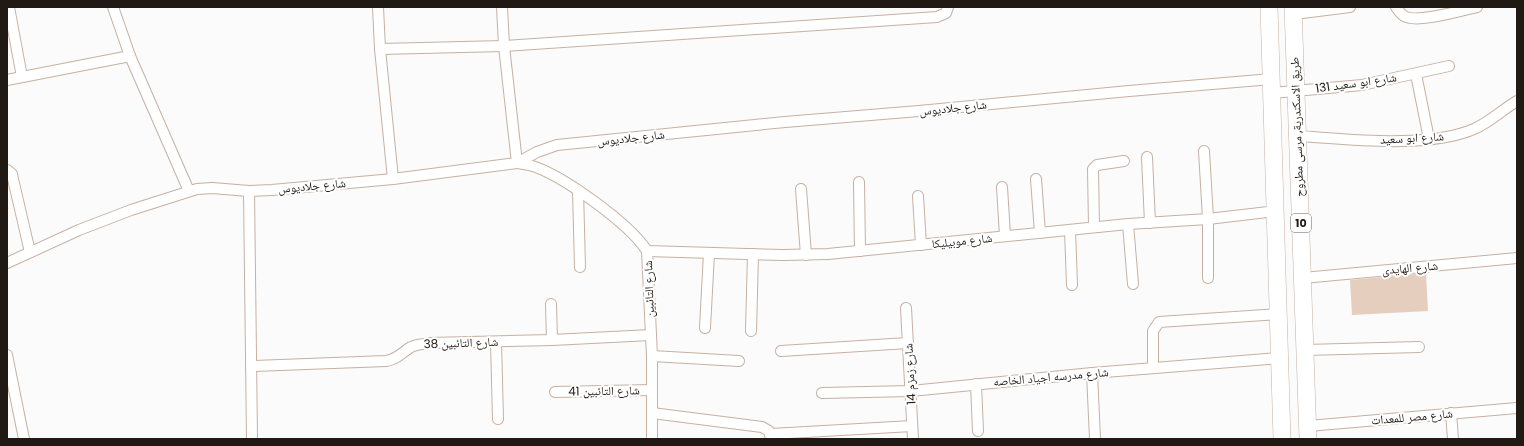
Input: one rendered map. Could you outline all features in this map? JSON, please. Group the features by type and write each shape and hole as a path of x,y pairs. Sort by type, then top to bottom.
{"main road":[{"name":"طريق الاسكندرية, مرسى مطروح","path":"1269,7 1282,439"},
{"name":"طريق الاسكندرية, مرسى مطروح","path":"1293,11 1308,433"},
{"path":"1271,51 1295,50"}],"street":[{"path":"9,7 22,77"},
{"path":"113,7 130,56 189,191"},
{"path":"378,7 380,49 393,179"},
{"path":"502,7 504,46 517,163"},
{"path":"380,49 504,46 937,17 946,13 948,7"},
{"path":"1293,11 1350,7"},
{"path":"1396,7 1404,17 1414,20 1477,7"},
{"path":"7,80 130,56"},
{"name":"شارع ابو سعيد 131","path":"1272,86 1296,91 1362,85 1449,66"},
{"path":"1416,74 1429,139"},
{"name":"شارع جلاديوس","path":"7,263 79,230 189,191 204,188 249,191 272,190 393,179 517,163 537,152 557,145 785,122 926,111 1129,91 1272,86"},
{"name":"شارع ابو سعيد","path":"1298,136 1358,139 1429,139 1472,130 1498,116 1517,101"},
{"path":"1204,151 1208,219 1208,278"},
{"path":"1147,157 1150,222"},
{"path":"1094,227 1093,169 1100,165 1124,161"},
{"name":"شارع التائبين","path":"517,163 529,165 541,170 578,190 628,229 642,243 647,251 652,356 652,439"},
{"path":"7,170 12,174 14,179 30,252"},
{"path":"1036,179 1040,233"},
{"path":"859,182 860,251"},
{"path":"1002,187 1004,236"},
{"path":"801,189 806,255"},
{"path":"578,190 580,267"},
{"path":"249,191 252,439"},
{"path":"918,196 921,245"},
{"name":"شارع موبيليكا","path":"647,251 806,255 860,251 1094,227 1208,219 1276,211"},
{"path":"1128,224 1132,284"},
{"path":"1070,230 1072,285"},
{"path":"705,328 709,253"},
{"path":"751,331 753,254"},
{"name":"شارع الهايدى","path":"1303,278 1517,258"},
{"path":"551,304 552,340"},
{"name":"شارع زمزم 14","path":"906,308 913,439"},
{"path":"1153,368 1152,331 1159,322 1279,314"},
{"name":"شارع التائبين 38","path":"251,366 386,361 400,357 412,347 420,344 651,335"},
{"path":"496,342 498,419"},
{"path":"781,351 908,343"},
{"path":"1305,350 1419,347"},
{"path":"7,355 24,439"},
{"path":"652,356 739,361"},
{"name":"شارع مدرسه اجياد الخاصه","path":"822,393 911,391 1092,373 1280,358"},
{"path":"1092,373 1095,439"},
{"path":"976,384 978,430"},
{"name":"شارع التائبين 41","path":"555,392 652,390"},
{"name":"شارع مصر للمعدات","path":"1308,433 1451,413 1517,408"},
{"path":"652,413 762,427 766,428 771,436 912,426"},
{"path":"1451,413 1453,439"}],"building":[{"path":"1426,273 1428,311 1352,315 1350,280"}]}
